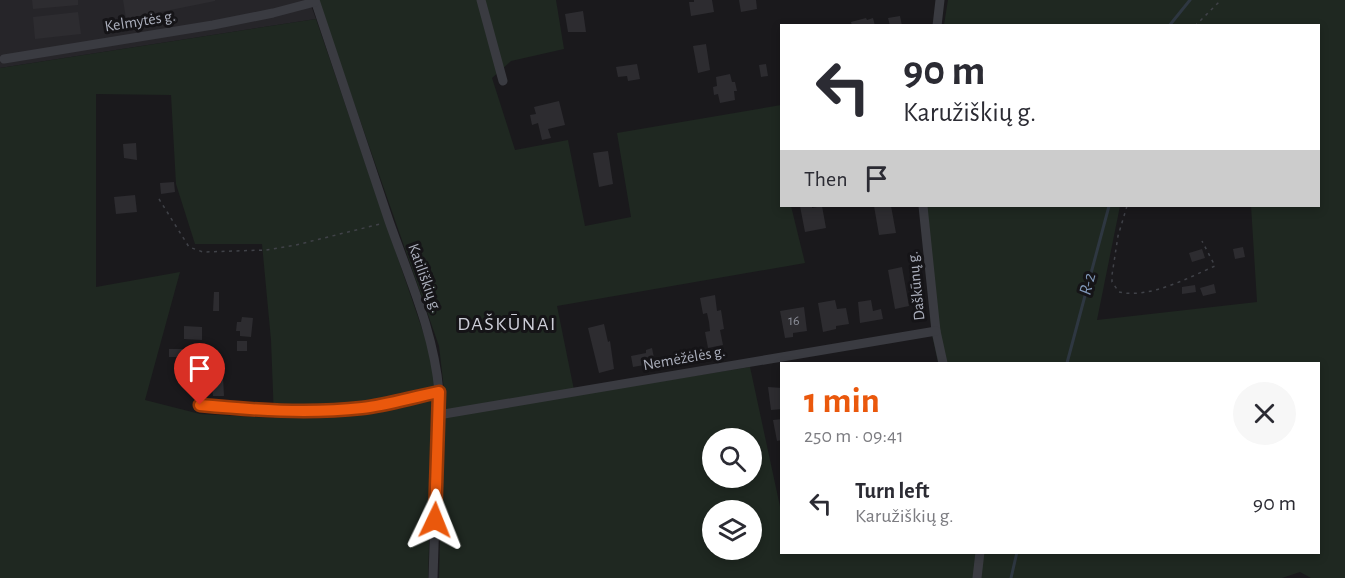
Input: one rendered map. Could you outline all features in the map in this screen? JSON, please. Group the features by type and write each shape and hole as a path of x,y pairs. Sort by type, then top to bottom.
{"street":[{"path":"481,0 503,81"},
{"path":"937,24 940,0"},
{"name":"Kelmytės g.","path":"4,59 231,22 293,9 315,1"},
{"name":"Katiliškių g.","path":"315,1 389,222 430,335 436,364 439,392 433,578"},
{"name":"Daškūnų g.","path":"923,207 936,331 943,362"},
{"name":"Nemėžėlės g.","path":"438,415 936,331"},
{"path":"200,405 277,412 339,410 364,408 439,392"},
{"path":"977,578 980,554"}],"path":[{"path":"1198,24 1221,0"},
{"path":"159,199 189,247 203,252 266,250 389,222"},
{"path":"1127,207 1118,236 1112,275 1112,282 1119,292 1133,293 1170,286 1215,266 1202,241"}],"shaded area":[{"path":"0,0 309,0 316,19 0,68"},
{"path":"318,0 556,0 564,49 511,61 492,78 515,150 568,140 585,226 631,217 617,133 780,105 780,207 791,207 805,263 557,306 575,395 750,367 780,506 780,554 1320,554 1320,362 938,362 932,335 920,207 1120,207 1097,320 1257,302 1251,207 1320,207 1320,24 944,24 948,0 1345,0 1345,578 1311,578 1300,572 1282,578 439,578 444,389 439,346"},
{"path":"316,19 430,352 434,381 428,578 0,578 0,68","holes":["96,94 171,95 176,184 195,244 262,244 271,340 274,418 200,414 145,400 180,272 96,287"]}],"building":[{"path":"32,0 78,0 78,5 33,9"},
{"path":"123,0 215,0 215,1 126,19"},
{"path":"694,0 712,0 714,12 691,16 689,2 694,2"},
{"path":"739,0 756,0 757,9 741,12"},
{"path":"583,11 586,32 568,32 565,14"},
{"path":"78,12 81,34 35,39 33,17"},
{"path":"900,16 902,24 890,24 888,18"},
{"path":"873,18 874,24 852,24 851,22"},
{"path":"706,44 710,70 698,73 693,46"},
{"path":"637,64 640,79 628,81 627,76 618,77 616,67"},
{"path":"766,64 768,76 761,77 759,65"},
{"path":"730,74 737,91 734,91 735,100 720,103 718,94 714,95 713,87 717,86 716,77"},
{"path":"559,101 565,125 548,129 551,138 542,140 538,123 532,125 530,115 536,114 534,107"},
{"path":"136,143 137,160 124,158 123,144"},
{"path":"608,151 613,184 599,187 593,153"},
{"path":"174,182 175,192 161,194 160,183"},
{"path":"135,195 137,212 116,214 114,197"},
{"path":"800,207 822,207 826,228 805,232"},
{"path":"874,207 891,207 896,233 879,235"},
{"path":"1243,247 1245,257 1235,259 1233,249"},
{"path":"1202,249 1205,258 1192,262 1189,253"},
{"path":"902,267 909,306 895,309 888,270"},
{"path":"1214,284 1216,293 1203,296 1200,288"},
{"path":"1195,285 1196,292 1182,294 1182,287"},
{"path":"214,292 219,292 219,311 213,311"},
{"path":"715,295 717,311 721,310 724,329 720,330 723,345 708,348 705,332 710,331 709,322 707,313 703,314 700,298"},
{"path":"835,300 837,309 846,308 849,324 836,326 836,329 823,332 818,303"},
{"path":"871,300 873,311 881,309 883,319 860,323 858,302"},
{"path":"804,307 807,331 793,333 793,337 785,338 780,311"},
{"path":"242,317 253,318 251,337 240,336 240,331 236,331 237,322 241,322"},
{"path":"604,324 608,342 610,341 614,369 599,373 588,328"},
{"path":"184,326 202,327 202,340 184,339"},
{"path":"237,341 247,341 247,351 237,351"},
{"path":"652,348 655,363 633,367 631,356 646,353 646,350"},
{"path":"169,349 185,349 185,357 169,357"},
{"path":"191,362 207,365 206,376 184,375 184,364 191,364"},
{"path":"223,377 224,396 213,396 212,388 208,388 208,378"},
{"path":"768,387 780,388 780,409 771,410"},
{"path":"780,419 780,440 777,441 773,420"}],"waterway":[{"name":"R-2","path":"1171,24 1190,0"},
{"name":"R-2","path":"1067,362 1109,207"},
{"name":"R-2","path":"1011,578 1017,554"}],"district":[{"name":"DAŠKŪNAI","path":"507,324"}],"route":[{"path":"200,405 277,412 339,410 364,408 439,392 435,520"}]}
